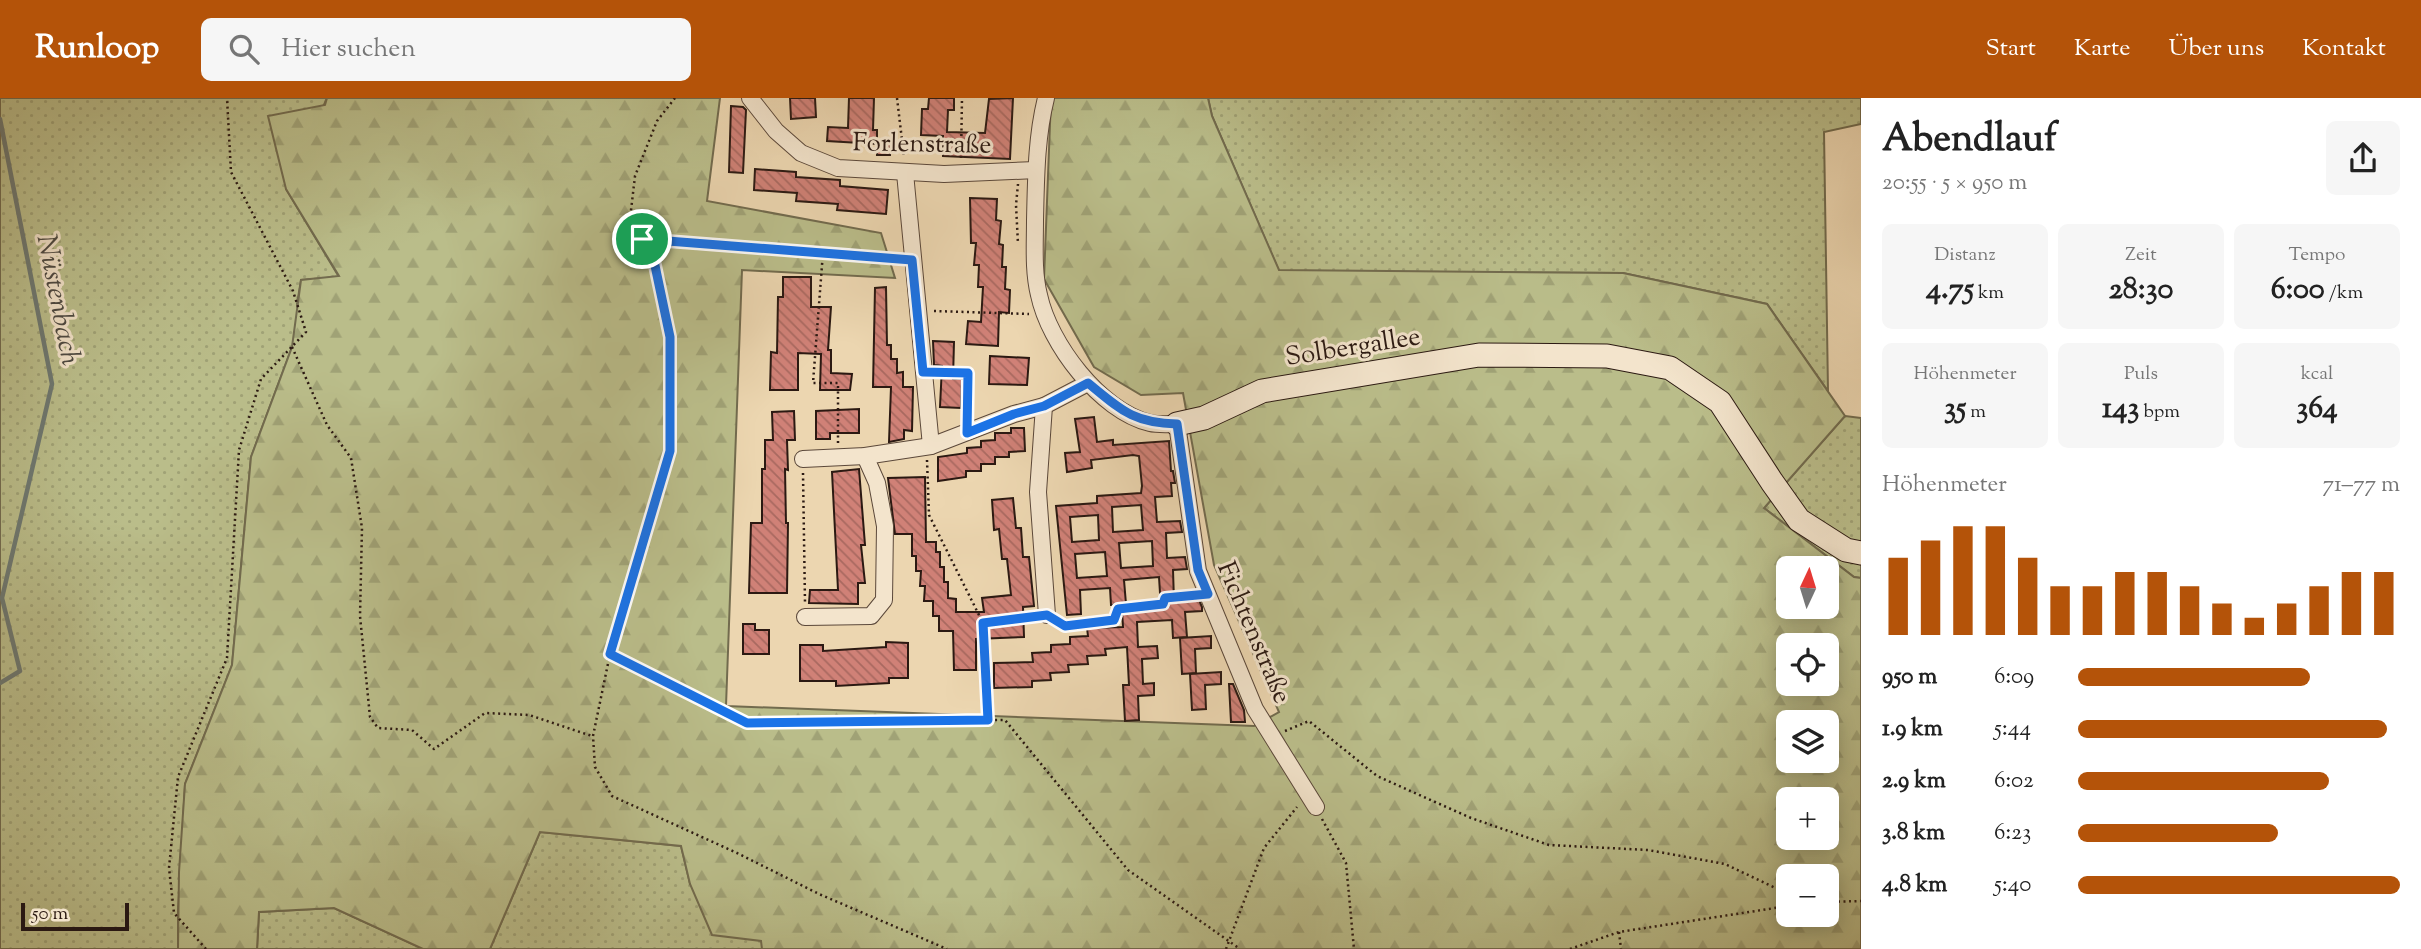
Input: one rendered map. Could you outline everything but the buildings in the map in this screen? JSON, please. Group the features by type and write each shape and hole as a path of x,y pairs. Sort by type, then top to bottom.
{"street":[{"name":"Forlenstraße","path":"750,98 776,131 802,153 838,168 960,174 1036,170"},
{"name":"Solbergallee","path":"1046,98 1036,170 1034,252 1039,295 1049,326 1088,383 1121,410 1150,423 1177,424 1204,418 1262,391 1479,355 1607,356 1670,368 1720,401 1799,520 1846,550 1861,553"},
{"path":"905,173 931,446"},
{"path":"803,459 865,456 931,446 1014,414 1044,406 1088,383"},
{"path":"1044,406 1038,492 1047,615"},
{"name":"Fichtenstraße","path":"1177,424 1198,570 1255,709 1312,800"},
{"path":"805,617 871,616 884,600 886,526 877,484 865,456"}],"path":[{"path":"206,949 174,913 169,868 178,777 227,658 239,450 261,379 306,332 293,291 231,172 227,98"},
{"path":"675,98 657,121 635,176 630,219 653,256 670,337 670,451 610,654 593,736 595,767 612,796 819,894 947,949"},
{"path":"897,98 905,173"},
{"path":"960,174 962,98"},
{"path":"642,239 912,260"},
{"path":"823,252 813,383 838,383 838,457"},
{"path":"917,311 1029,314"},
{"path":"292,346 327,425 351,458 362,528 361,628 370,717 378,728 412,730 435,749 485,713 529,715 593,736"},
{"path":"923,372 968,373 967,433"},
{"path":"931,446 927,461 929,516 983,623 988,720"},
{"path":"803,459 805,617"},
{"path":"983,623 1047,615 1065,626 1114,620 1118,609 1163,604 1165,598 1208,594"},
{"path":"610,654 747,723 1005,720 1128,870 1240,949"},
{"path":"1273,737 1309,721 1377,776 1471,818 1549,845 1648,850 1725,864 1776,888"},
{"path":"1226,949 1264,848 1312,800 1346,863 1354,949"},
{"path":"1839,902 1861,901"},
{"path":"1570,949 1619,932 1776,908"},
{"path":"1619,932 1621,949"}],"green space":[{"path":"0,98 327,98 286,189 339,277 301,280 297,304 306,332 292,347 251,457 232,665 185,784 178,949 0,949"},
{"path":"327,98 720,98 707,201 881,233 895,278 742,270 726,706 1254,726 1279,712 1214,565 1183,393 1141,395 1094,367 1044,279 1051,98 1208,98 1212,116 1279,270 1623,273 1767,304 1845,416 1764,508 1827,556 1776,556 1776,620 1839,620 1839,566 1854,577 1861,578 1861,949 762,949 761,941 712,935 690,884 681,846 540,832 490,949 423,949 334,908 259,912 257,949 178,949 179,872 185,784 232,665 251,457 292,347 301,280 339,276 286,189 268,116 325,105"},
{"path":"1208,98 1861,98 1861,124 1824,132 1828,391 1767,304 1623,273 1279,271 1212,116"},
{"path":"1845,416 1861,418 1861,578 1854,577 1839,566 1839,556 1827,556 1764,508"},
{"path":"540,832 681,846 690,884 762,941 762,949 490,949"},
{"path":"334,908 423,949 257,949 259,912"}],"waterway":[{"name":"Nüstenbach","path":"0,119 52,384 2,598 20,671 0,683"}],"route":[{"path":"642,239 912,260 923,372 968,373 967,433 1014,414 1044,406 1088,383 1121,410 1150,423 1177,424 1198,570 1208,594 1165,598 1163,604 1118,609 1114,620 1065,626 1047,615 983,623 988,720 747,723 610,654 670,451 670,337 653,256 642,239"}]}
